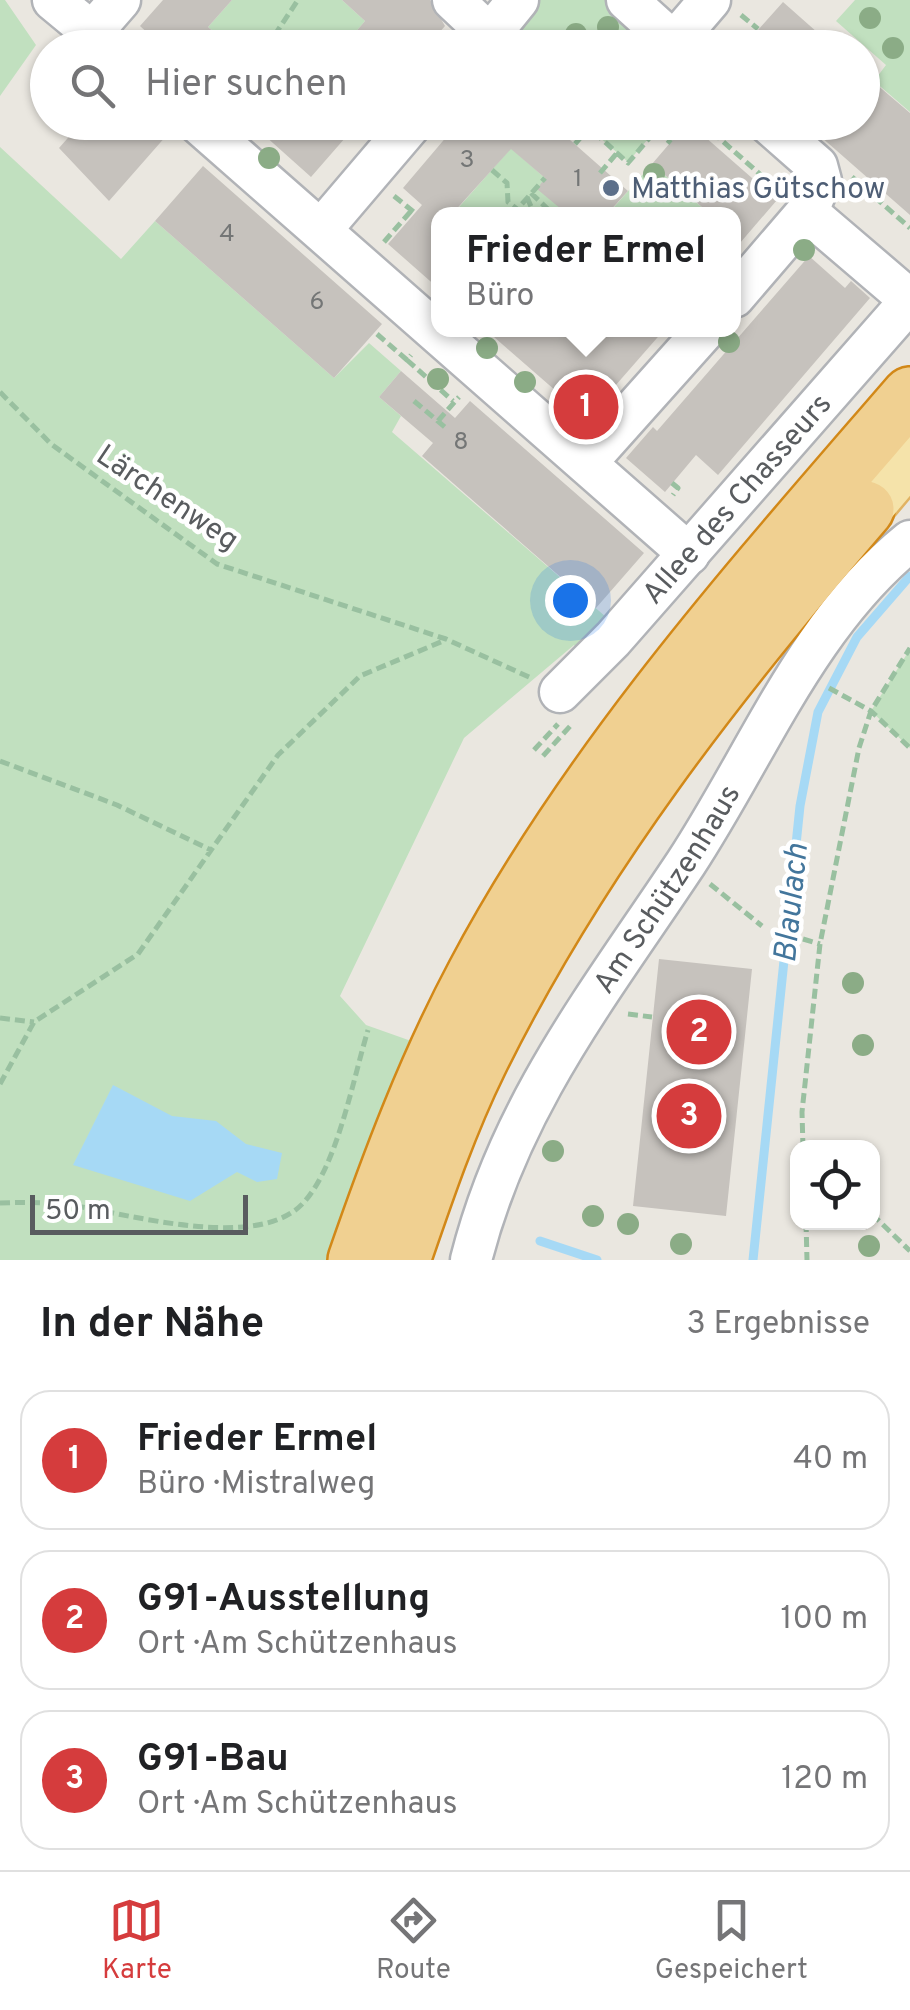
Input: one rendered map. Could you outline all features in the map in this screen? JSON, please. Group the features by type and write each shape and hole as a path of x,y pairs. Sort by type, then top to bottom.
{"highway":[{"path":"356,1260 439,1044 503,923 556,838 675,671 910,395"},
{"path":"402,1260 478,1066 557,918 670,749 888,498"}],"main road":[{"path":"888,498 910,457"}],"street":[{"path":"54,0 91,30"},
{"path":"106,30 120,0"},
{"path":"452,0 475,30"},
{"path":"493,30 518,0"},
{"path":"627,0 660,30"},
{"path":"695,30 724,6"},
{"path":"218,140 431,326"},
{"path":"321,230 398,140"},
{"path":"741,288 797,205 822,181 818,166 788,140"},
{"path":"797,205 910,300"},
{"name":"Allee des Chasseurs","path":"568,706 690,554 910,300"},
{"path":"443,337 690,554"},
{"path":"586,463 698,337"},
{"name":"Am Schützenhaus","path":"471,1260 493,1181 536,1090 686,862 809,658 858,592 910,541"}],"path":[{"path":"278,30 298,0"},
{"path":"724,6 758,29"},
{"path":"574,144 577,140"},
{"path":"603,140 628,162 647,140"},
{"path":"722,140 797,205"},
{"path":"600,173 617,152"},
{"path":"492,170 507,183 512,207"},
{"path":"860,184 866,177"},
{"path":"519,207 545,178"},
{"path":"529,194 532,207"},
{"path":"529,194 545,207"},
{"path":"363,266 411,211 414,214"},
{"path":"578,341 579,337"},
{"path":"407,360 454,402"},
{"name":"Lärchenweg","path":"0,392 50,444 217,564 446,639 568,706"},
{"path":"414,401 446,428"},
{"path":"0,1084 34,1022 138,954 278,755 360,676 446,639"},
{"path":"804,1140 802,1112 820,944 858,748 870,711 910,648"},
{"path":"823,685 870,711 910,748"},
{"path":"543,756 568,706"},
{"path":"0,761 117,806 214,851"},
{"path":"699,874 762,926"},
{"path":"804,939 820,944"},
{"path":"628,1014 652,1017"},
{"path":"0,1018 34,1022"},
{"path":"0,1203 71,1205 197,1228 271,1222 304,1202 330,1153 368,1030"},
{"path":"880,1222 910,1250"},
{"path":"806,1230 808,1260"}],"green space":[{"path":"0,0 5,0 30,36 30,54 0,96"},
{"path":"232,0 342,0 365,21 357,30 208,27"},
{"path":"518,0 627,0 661,30 505,30"},
{"path":"855,0 910,0 910,112 880,86 880,73 886,65 880,60 880,30 846,30 836,21"},
{"path":"603,140 647,140 628,162"},
{"path":"0,147 121,259 155,221 334,378 369,343 401,371 379,397 401,416 392,432 621,630 590,665 574,645 464,738 340,996 366,1025 414,1042 328,1260 0,1260"},
{"path":"511,148 554,186 568,207 459,207"},
{"path":"652,164 702,207 614,207"},
{"path":"910,649 910,748 871,711"}],"water":[{"path":"113,1085 172,1116 216,1121 246,1144 282,1153 277,1179 257,1182 237,1172 190,1201 73,1165"}],"building":[{"path":"163,0 232,0 208,27 211,30 144,30 140,26"},
{"path":"342,0 430,0 445,26 442,30 357,30 365,21"},
{"path":"783,2 815,30 758,30"},
{"path":"880,87 910,113 910,215 825,140 880,140"},
{"path":"66,140 163,140 109,201 59,148"},
{"path":"270,140 343,140 311,177"},
{"path":"444,140 570,140 628,191 613,207 559,207 537,189 545,178 511,149 458,207 431,207 431,282 388,244 422,205 403,188"},
{"path":"673,140 709,140 777,200 741,242 741,207 702,207 652,164"},
{"path":"203,166 382,324 334,378 155,221"},
{"path":"809,256 845,288 851,281 870,298 718,475 696,455 665,492 626,458 653,427 657,431"},
{"path":"494,337 658,337 587,418"},
{"path":"401,371 455,418 470,401 644,553 596,608 422,456 433,443 379,397"},
{"path":"659,959 752,969 726,1216 633,1206"}],"waterway":[{"name":"Blaulach","path":"753,1260 800,806 818,712 857,637 910,576"},
{"path":"540,1241 597,1260"}],"place":[{"name":"Matthias Gütschow","path":"611,188"},
{"name":"Frieder Ermel","path":"586,407"},
{"name":"G91-Ausstellung","path":"699,1032"},
{"name":"G91-Bau","path":"689,1116"}]}
